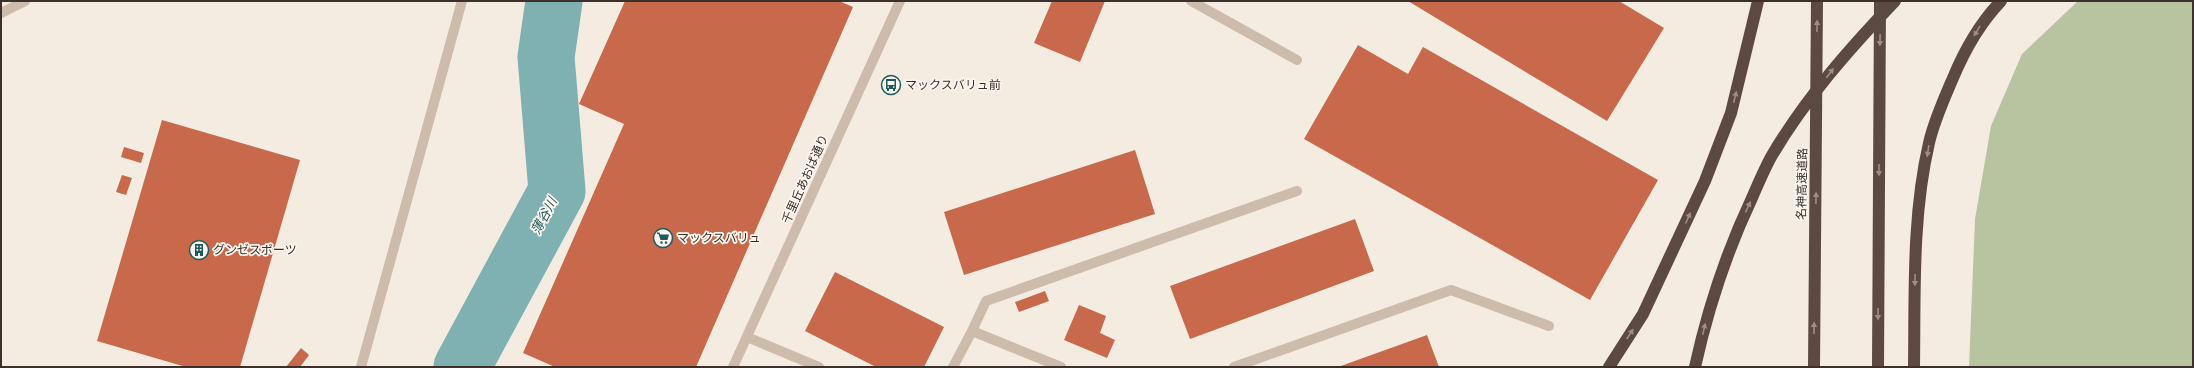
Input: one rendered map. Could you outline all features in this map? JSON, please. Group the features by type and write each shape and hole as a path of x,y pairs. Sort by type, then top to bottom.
{"highway":[{"path":"1609,367 1643,314 1705,181 1732,112 1758,1"},
{"name":"名神高速道路","path":"1814,367 1818,1"},
{"path":"1878,367 1880,1"},
{"path":"1696,367 1706,318 1724,263 1771,158 1799,114 1837,64 1895,1"},
{"path":"1914,367 1915,251 1921,195 1929,143 1944,98 1964,51 1985,17 2001,1"}],"street":[{"path":"1,13 25,1"},
{"path":"361,367 462,1"},
{"name":"千里丘あおば通り","path":"733,367 900,1"},
{"path":"1190,1 1297,60"},
{"path":"953,367 986,301 1297,191"},
{"path":"1234,367 1451,290 1549,326"},
{"path":"972,331 1061,367"},
{"path":"747,337 819,367"}],"green space":[{"path":"2078,1 2193,1 2193,367 1969,367 1975,219 1991,126 2022,54"}],"building":[{"name":"マックスバリュ","path":"625,1 839,1 853,7 696,367 555,367 523,353 624,124 579,104"},
{"path":"1052,1 1105,1 1080,62 1034,43"},
{"path":"1408,1 1619,1 1664,28 1607,121"},
{"path":"1358,45 1408,74 1423,47 1658,180 1590,300 1304,139"},
{"name":"グンゼスポーツ","path":"162,120 300,160 240,367 186,367 97,341"},
{"path":"124,147 144,153 141,163 121,157"},
{"path":"1135,150 1155,214 964,275 944,212"},
{"path":"122,175 132,178 126,195 116,192"},
{"path":"1355,219 1374,271 1190,339 1170,286"},
{"path":"835,272 944,327 924,367 876,367 805,331"},
{"path":"1045,291 1049,301 1019,312 1015,302"},
{"path":"1079,305 1106,316 1100,333 1115,340 1107,358 1064,340"},
{"path":"1427,335 1439,367 1338,367"},
{"path":"301,348 309,355 300,367 286,367"}],"waterway":[{"name":"薄谷川","path":"462,367 557,191 546,57 554,1"}],"place":[{"name":"マックスバリュ前","path":"891,85"},
{"name":"マックスバリュ","path":"663,238"},
{"name":"グンゼスポーツ","path":"199,250"}]}
